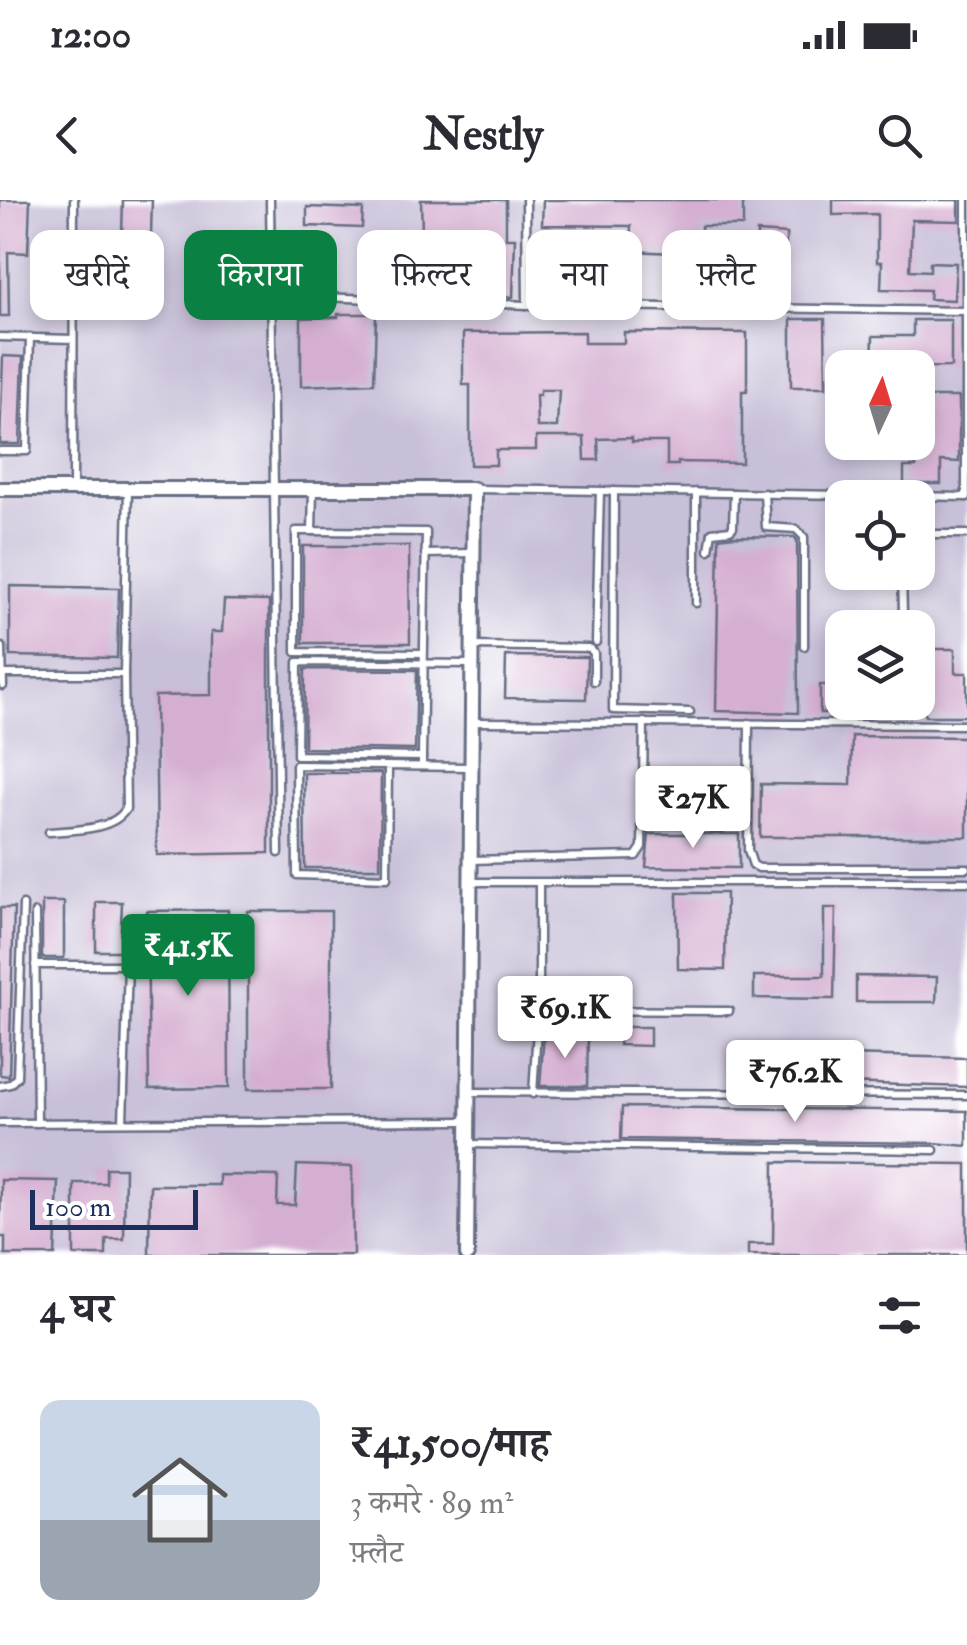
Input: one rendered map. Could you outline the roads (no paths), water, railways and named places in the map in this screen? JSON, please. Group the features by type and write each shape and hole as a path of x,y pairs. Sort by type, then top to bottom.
{"street":[{"path":"0,489 474,489 467,1255"}],"lane":[{"path":"73,488 74,200"},
{"path":"270,200 270,230"},
{"path":"526,200 526,230"},
{"path":"935,497 966,497 966,200"},
{"path":"337,298 526,305"},
{"path":"642,307 966,311"},
{"path":"271,320 279,853"},
{"path":"0,337 73,339"},
{"path":"0,451 23,452 28,445 30,337"},
{"path":"49,832 109,823 124,815 128,488"},
{"path":"312,531 313,488"},
{"path":"474,489 825,495"},
{"path":"596,642 600,490"},
{"path":"614,491 613,710 690,712"},
{"path":"696,492 696,603"},
{"path":"710,550 712,532 733,527 734,493"},
{"path":"764,494 766,527 796,529 804,537 804,646"},
{"path":"422,762 426,532 296,530 296,652 423,653"},
{"path":"935,534 967,534"},
{"path":"425,554 472,553"},
{"path":"471,646 588,648 594,653 594,681"},
{"path":"2,647 2,686"},
{"path":"470,767 298,755 298,662 471,664"},
{"path":"2,674 124,674"},
{"path":"470,722 967,725"},
{"path":"470,860 636,856 642,847 644,722"},
{"path":"750,723 748,850 753,865 967,868"},
{"path":"388,766 387,878 297,875 296,766 422,762"},
{"path":"470,882 967,882"},
{"path":"533,1094 538,884"},
{"path":"0,1086 17,1077 22,906"},
{"path":"35,913 37,1123"},
{"path":"123,1122 128,965 125,932"},
{"path":"35,965 128,965"},
{"path":"538,1010 730,1012"},
{"path":"468,1092 967,1095"},
{"path":"0,1123 468,1121"},
{"path":"468,1144 934,1150"}]}
